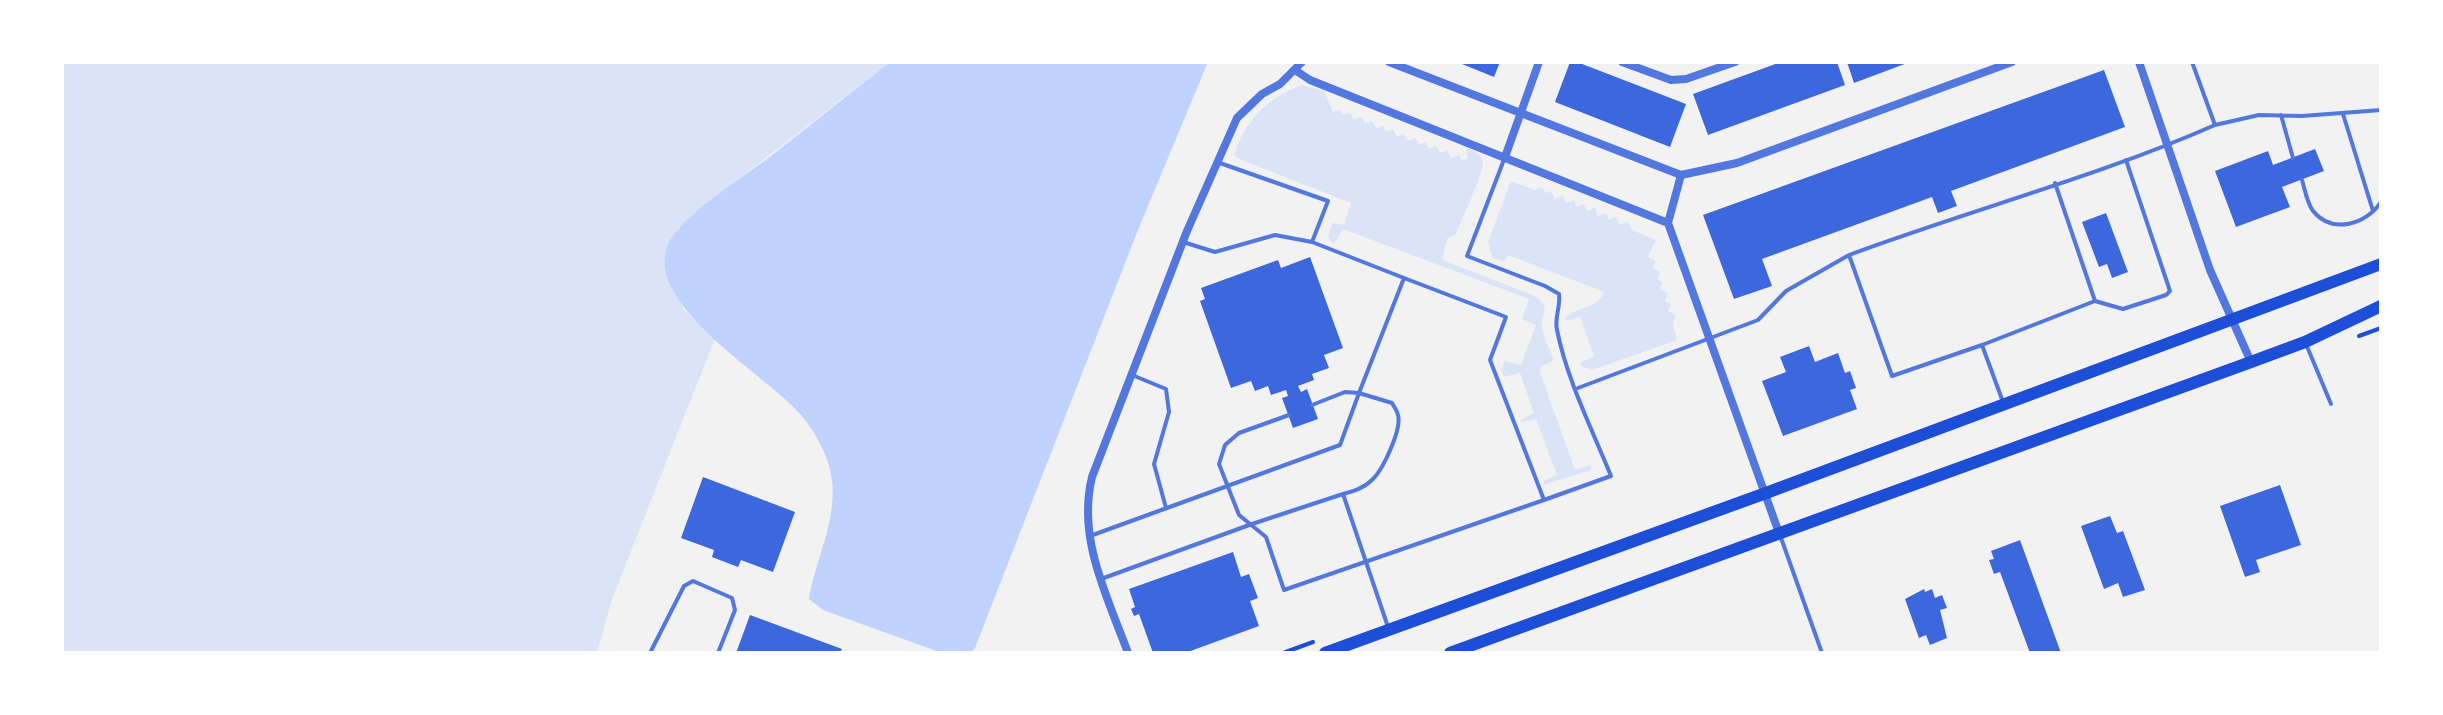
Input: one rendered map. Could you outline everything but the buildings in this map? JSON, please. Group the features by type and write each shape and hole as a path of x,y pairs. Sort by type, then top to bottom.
{"main road":[{"path":"1325,653 2381,264"},
{"path":"1450,653 2305,342 2381,306"}],"street":[{"path":"1128,653 1088,537 1088,493 1092,477 1183,242 1237,118 1302,62"},
{"path":"1389,62 1681,175 1737,163 2012,62"},
{"path":"1505,157 1539,62"},
{"path":"1622,62 1671,80 1686,79 1735,62"},
{"path":"2139,62 2210,270 2251,362"},
{"path":"1295,70 1310,80 1668,223"},
{"path":"1681,175 1668,223 1779,533"}],"lane":[{"path":"2192,62 2215,125"},
{"path":"1577,388 1758,320 1786,291 1849,255 2167,146 2215,125 2259,115 2343,114 2381,110"},
{"path":"2343,114 2374,213"},
{"path":"2281,115 2293,158"},
{"path":"1289,415 1239,433 1225,445 1219,464 1239,515 1266,537 1284,590 1611,476 1556,326 1561,303 1559,294 1467,256 1505,157"},
{"path":"1849,255 1892,376 2095,301 2123,309 2166,295 2170,291 2126,160"},
{"path":"1216,161 1328,201 1312,242"},
{"path":"2302,180 2311,208 2331,223 2342,225 2358,222 2374,213 2381,202"},
{"path":"2055,183 2095,301"},
{"path":"1183,242 1215,252 1275,235 1312,242 1506,317 1490,360 1544,500"},
{"path":"1088,537 1340,445 1404,278"},
{"path":"2305,342 2331,404"},
{"path":"1982,345 2004,405"},
{"path":"1130,374 1166,389 1169,412 1154,464 1166,508"},
{"path":"1101,579 1363,487 1377,476 1397,428 1398,415 1392,403 1345,392 1312,405"},
{"path":"1343,494 1389,629"},
{"path":"1779,533 1822,653"},
{"path":"650,653 684,586 693,581 732,598 735,610 718,653"}],"shaded area":[{"path":"62,62 890,62 718,195 676,232 683,309 715,339 612,599 597,653 62,653"},
{"path":"1302,85 1324,91 1333,112 1340,109 1343,115 1350,112 1354,120 1362,116 1365,124 1372,121 1376,128 1383,126 1386,132 1393,129 1397,137 1404,134 1408,141 1415,138 1419,144 1425,142 1429,149 1436,146 1440,153 1447,150 1451,158 1459,155 1462,161 1468,158 1466,150 1469,148 1481,157 1483,166 1477,185 1456,234 1447,239 1442,260 1533,295 1543,303 1542,328 1554,360 1541,367 1540,372 1575,470 1591,465 1591,470 1543,485 1545,480 1557,475 1536,419 1520,420 1534,413 1520,373 1504,377 1501,370 1505,361 1521,365 1536,325 1522,319 1529,299 1343,229 1334,244 1328,238 1332,223 1344,225 1351,203 1237,158 1234,154 1239,141 1260,111 1268,103"},
{"path":"1511,181 1535,190 1542,187 1545,193 1551,191 1555,199 1563,195 1566,203 1574,200 1577,207 1584,204 1587,211 1595,207 1598,216 1606,213 1609,220 1616,217 1620,225 1628,221 1632,230 1656,240 1648,257 1655,261 1653,268 1660,272 1657,279 1663,282 1660,289 1668,293 1665,301 1671,304 1668,311 1676,315 1673,323 1677,340 1592,370 1581,366 1581,362 1594,356 1580,317 1566,321 1565,318 1597,302 1604,292 1508,255 1504,261 1493,259 1488,242"}],"water":[{"path":"890,62 1208,62 1138,230 975,648 970,653 942,653 823,610 809,599 829,526 833,496 825,454 801,415 706,332 684,307 669,281 665,256 676,232 697,211"}]}
